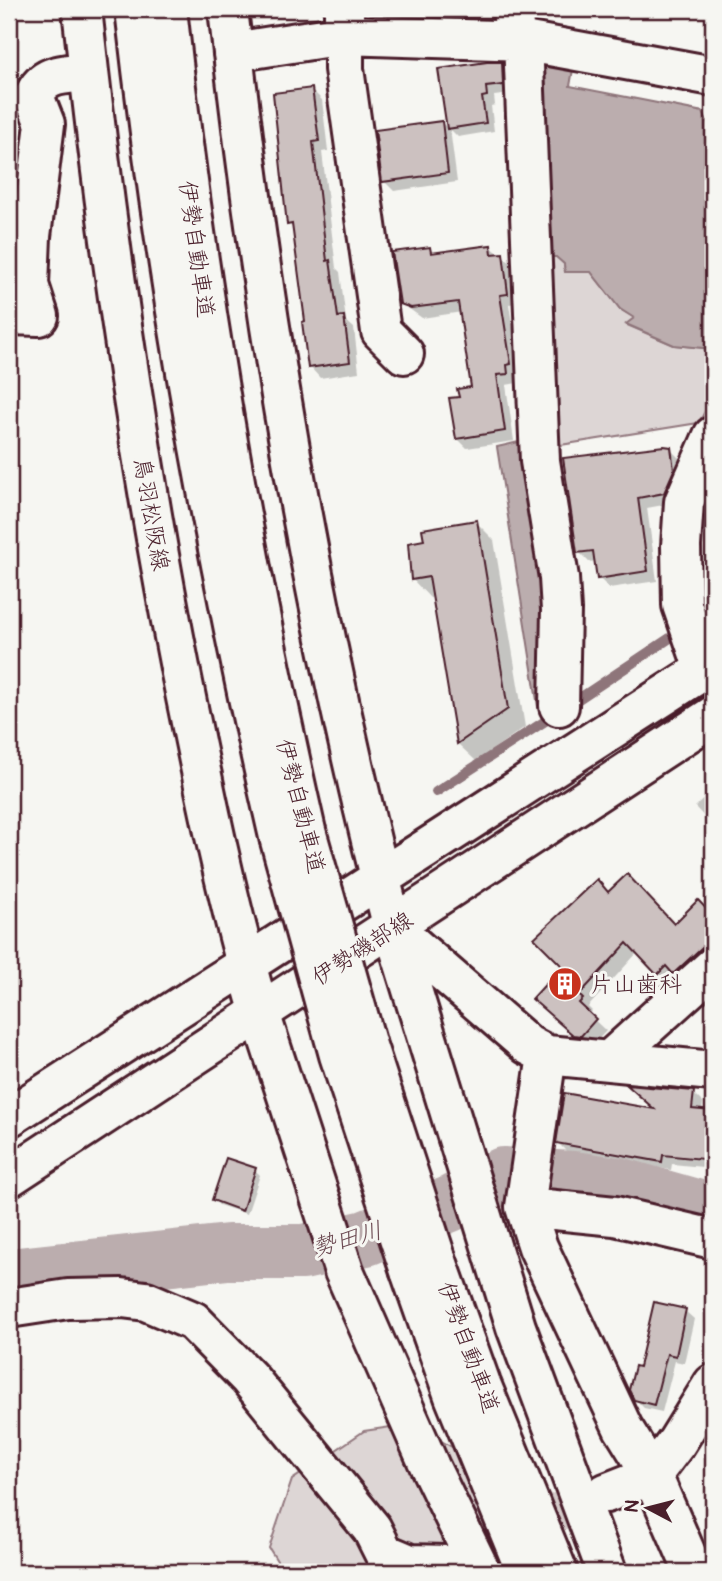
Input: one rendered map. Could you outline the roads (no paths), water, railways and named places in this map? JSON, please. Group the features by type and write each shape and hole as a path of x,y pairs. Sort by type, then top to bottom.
{"main road":[{"name":"鳥羽松阪線","path":"82,9 123,329 167,601 245,964 323,1214 344,1271 430,1467 463,1569"},
{"name":"伊勢自動車道","path":"135,9 173,299 200,466 237,657 292,834 367,1046 454,1395 526,1572"},
{"name":"伊勢自動車道","path":"167,9 203,295 265,652 292,834"},
{"path":"228,9 251,199 279,383 326,630 380,878 516,1327 607,1572"},
{"path":"233,52 343,22 517,31 713,76"},
{"path":"343,22 344,69 381,331 404,354"},
{"path":"517,31 540,461 559,578 561,610 559,706"},
{"path":"9,315 39,316 29,285 31,236 45,124 34,96 40,83 51,76 88,72"},
{"path":"9,1117 709,667 682,606 681,546 684,502 713,436"},
{"name":"伊勢磯部線","path":"9,1177 713,716"},
{"path":"393,928 528,1045 547,1055 713,1071"},
{"path":"610,1060 713,967"},
{"path":"547,1055 526,1202 549,1271 623,1428 652,1475 694,1572"},
{"path":"526,1202 615,1216 713,1239"},
{"name":"伊勢自動車道","path":"423,1266 481,1384 558,1572"},
{"path":"9,1308 68,1299 122,1298 146,1301 193,1321 249,1378 372,1529 380,1563 463,1569"},
{"path":"606,1493 652,1475 677,1443 713,1384"}],"waterway":[{"path":"568,706 676,634"},
{"path":"436,792 556,714"},
{"name":"勢田川","path":"9,1276 228,1252 303,1252 366,1238 450,1204 503,1175 618,1185 713,1212"}],"tunnel":[{"path":"446,1565 524,1525 606,1493"}],"place":[{"name":"片山歯科","path":"565,984"}]}
